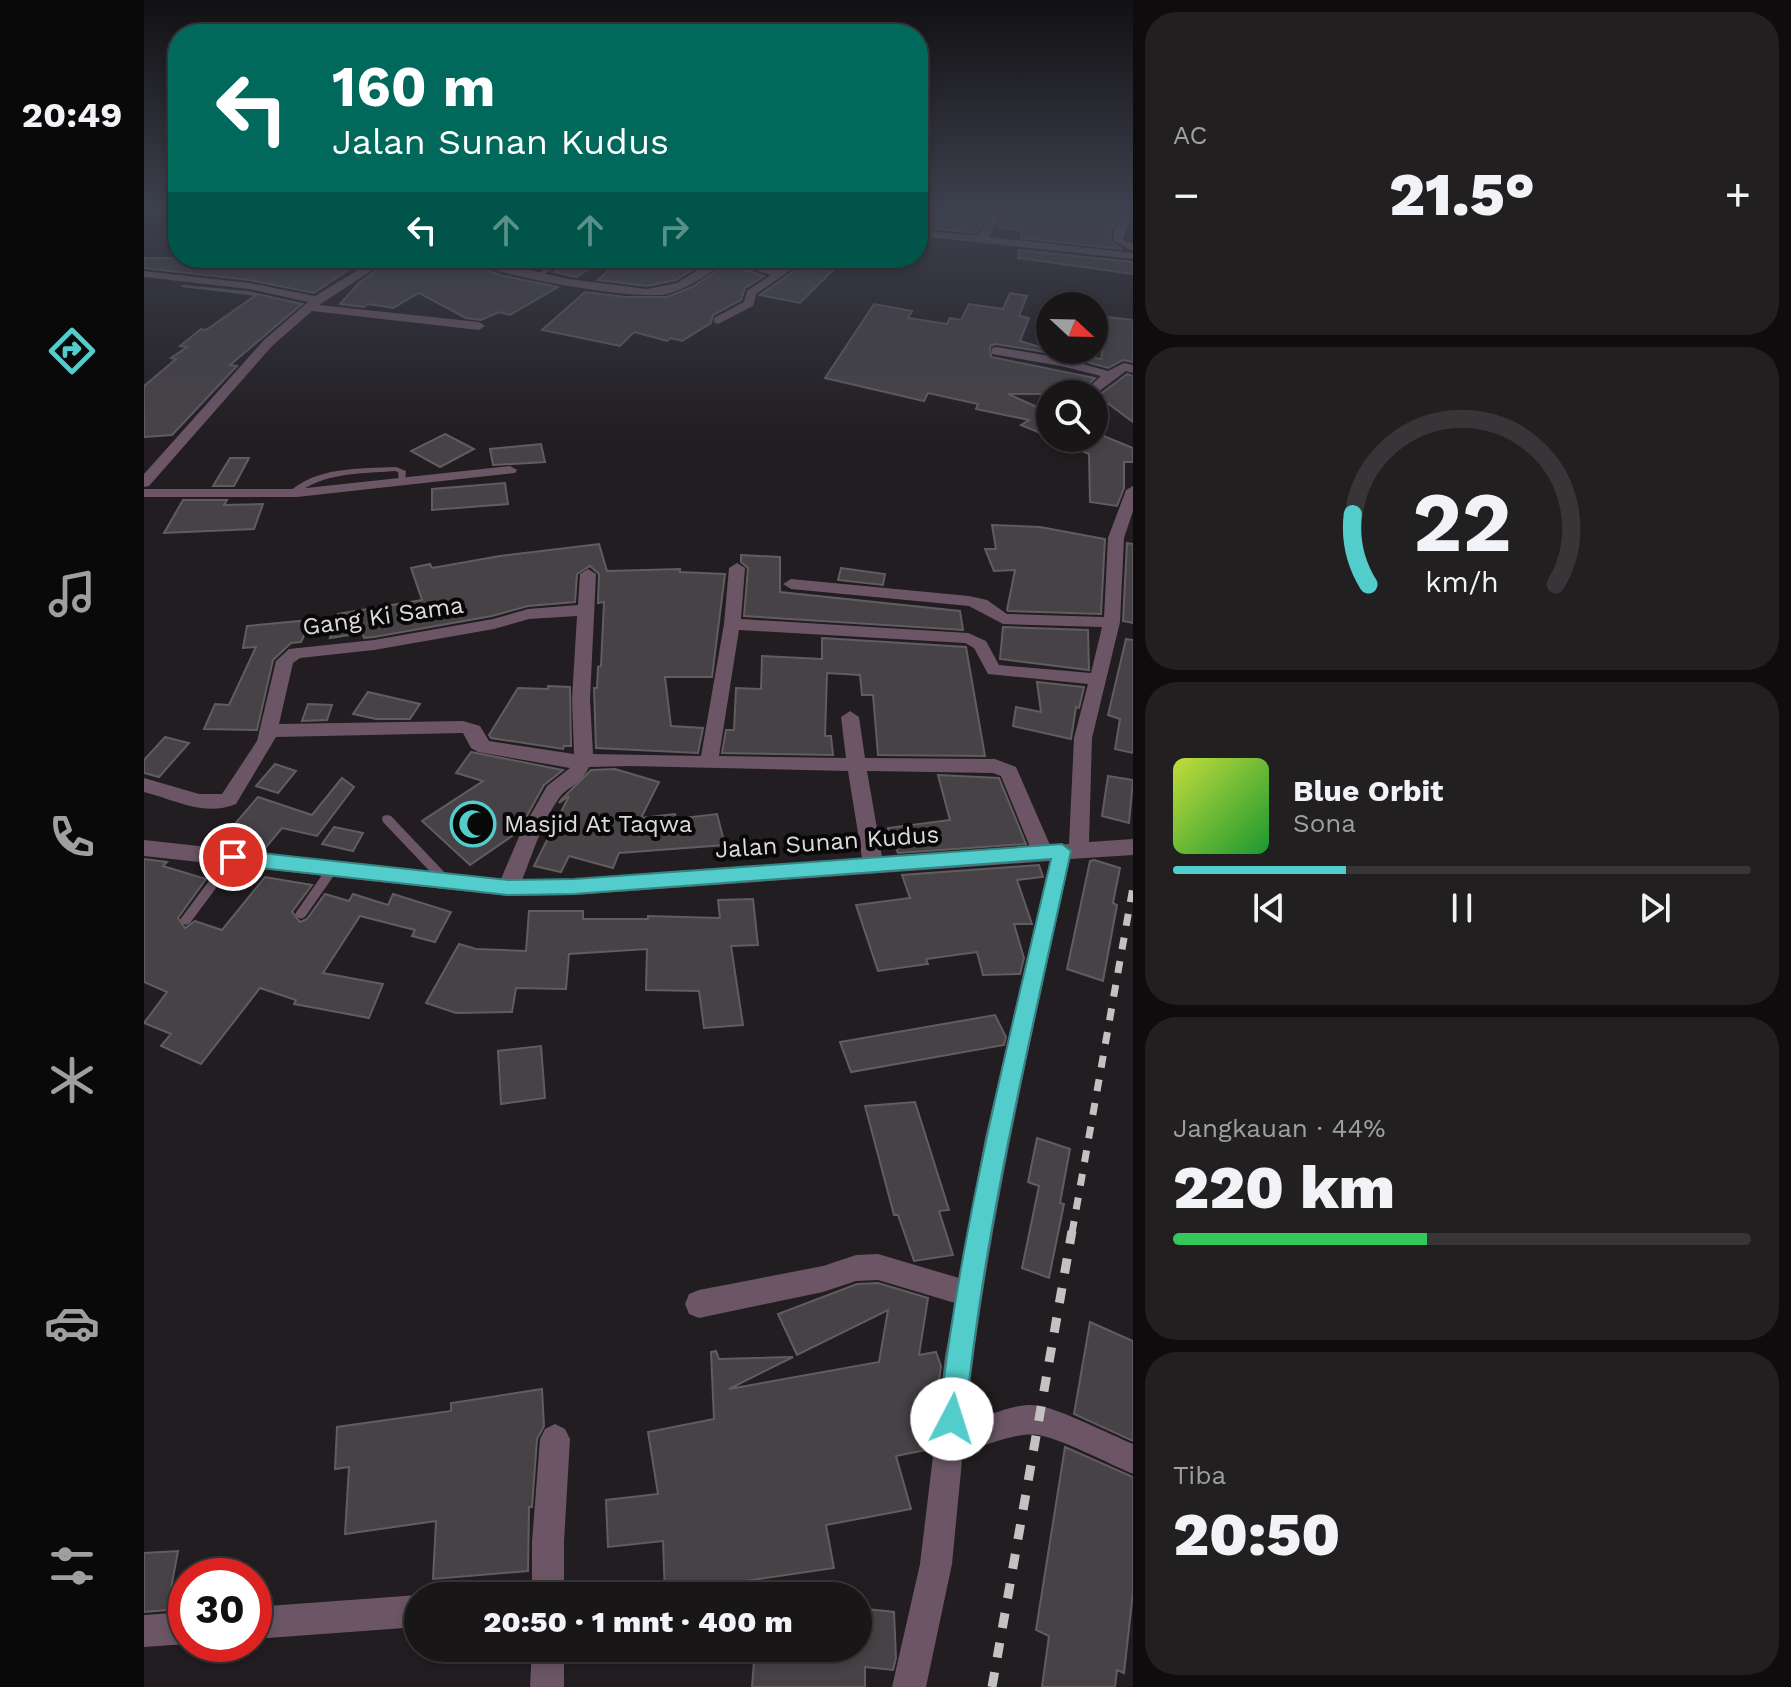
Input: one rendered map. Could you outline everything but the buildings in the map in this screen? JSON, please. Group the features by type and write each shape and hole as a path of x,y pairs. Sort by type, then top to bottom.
{"street":[{"path":"238,285 313,304 479,326"},
{"path":"144,483 258,353 313,304 344,285"},
{"path":"591,285 653,292 678,285"},
{"path":"718,320 749,304 751,293 763,285"},
{"path":"996,351 1087,367 1110,375"},
{"path":"1104,380 1124,367 1133,369"},
{"path":"144,493 292,493 510,470"},
{"path":"909,1687 936,1564 955,1379 997,1138 1061,850 1095,679 1112,622 1116,538 1133,490"},
{"path":"709,763 732,624 737,568"},
{"path":"508,888 531,832 554,791 574,778 584,760 581,699 588,574"},
{"path":"791,584 969,601 981,604 994,616 1003,619 1112,622"},
{"name":"Gang Ki Sama","path":"144,785 181,797 226,802 259,755 285,661 295,653 374,645 494,624 528,614 585,610"},
{"path":"732,624 968,638 978,641 983,647 989,666 994,670 1095,679"},
{"path":"850,717 863,814 874,865"},
{"path":"268,731 463,727 474,730 478,743 485,747 549,758 1003,768 1009,772 1061,850"},
{"name":"Jalan Sunan Kudus","path":"144,848 508,888 574,887 1133,847"},
{"path":"699,1304 823,1279 856,1268 878,1267 969,1294"},
{"path":"950,1437 984,1433 1005,1424 1039,1420 1133,1459"},
{"path":"548,1582 555,1439"},
{"path":"272,1622 404,1612"},
{"path":"144,1631 168,1629"},
{"path":"547,1687 548,1662"}],"lane":[{"path":"387,819 444,879"},
{"path":"186,920 233,857"},
{"path":"301,914 333,868"}],"railway":[{"path":"1072,1233 1133,887"},
{"path":"992,1687 1072,1231"}],"place":[{"name":"Masjid At Taqwa","path":"473,824"}],"route":[{"path":"233,857 508,888 574,887 1062,851 997,1138 955,1379 952,1419"}]}
